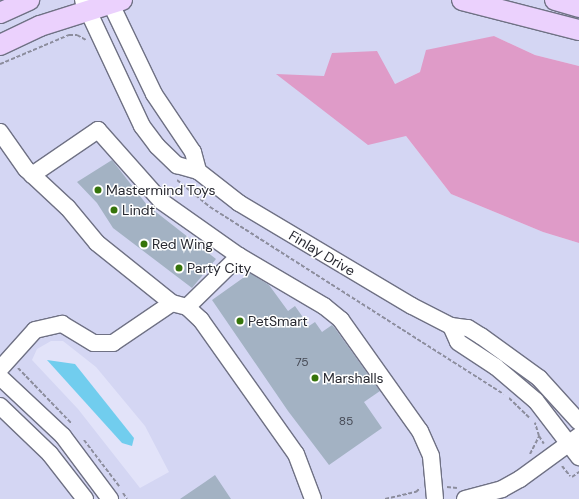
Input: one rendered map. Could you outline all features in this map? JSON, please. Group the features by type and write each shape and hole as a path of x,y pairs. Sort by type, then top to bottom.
{"main road":[{"path":"0,13 29,0"},
{"path":"462,0 579,30"},
{"path":"555,0 579,7"},
{"path":"0,45 85,5 114,1"}],"street":[{"path":"114,1 154,94 193,152 198,171"},
{"name":"Finlay Drive","path":"85,5 142,126 157,146 177,165 198,171 239,202 450,326 468,328 509,355 553,391 579,422"},
{"path":"32,175 98,130 161,201 239,256 324,306 342,320 420,431 431,456 427,489"},
{"path":"0,132 32,175 68,208 97,243 172,303 188,306 201,320 296,454 314,499"},
{"path":"188,306 239,256"},
{"path":"0,369 35,330 62,324 94,343 114,343 172,303"},
{"path":"450,326 458,342 496,368 536,401 575,439 579,457"},
{"path":"0,377 63,436 110,499"},
{"path":"0,406 41,445 85,499"},
{"path":"463,493 502,489 520,479 575,439"}],"path":[{"path":"526,457 537,445 539,436"},
{"path":"572,477 579,472"},
{"path":"385,499 427,489 463,493"}],"shaded area":[{"path":"0,0 579,0 579,66 535,55 494,36 395,84 277,75 406,136 451,194 543,232 579,243 579,499 0,499","holes":["51,341 63,341 96,367 145,426 169,472 140,488 78,409 32,360 37,349"]},
{"path":"494,36 535,55 579,66 579,243 543,232 451,194 406,136 368,145 276,74 324,76 332,53 377,51 395,84 420,72 426,50"}],"water":[{"path":"47,360 75,364 134,438 132,446 122,443"}],"building":[{"path":"112,160 147,205 216,259 192,288 113,228 97,203 77,182"},
{"path":"250,273 269,285 288,311 295,306 309,326 315,322 322,332 332,325 380,391 364,402 382,428 329,465 288,411 212,300"},
{"path":"215,475 231,499 180,499 205,482"}],"place":[{"name":"Mastermind Toys","path":"98,190"},
{"name":"Lindt","path":"114,210"},
{"name":"Red Wing","path":"144,244"},
{"name":"Party City","path":"179,268"},
{"name":"PetSmart","path":"240,321"},
{"name":"Marshalls","path":"315,378"}]}
